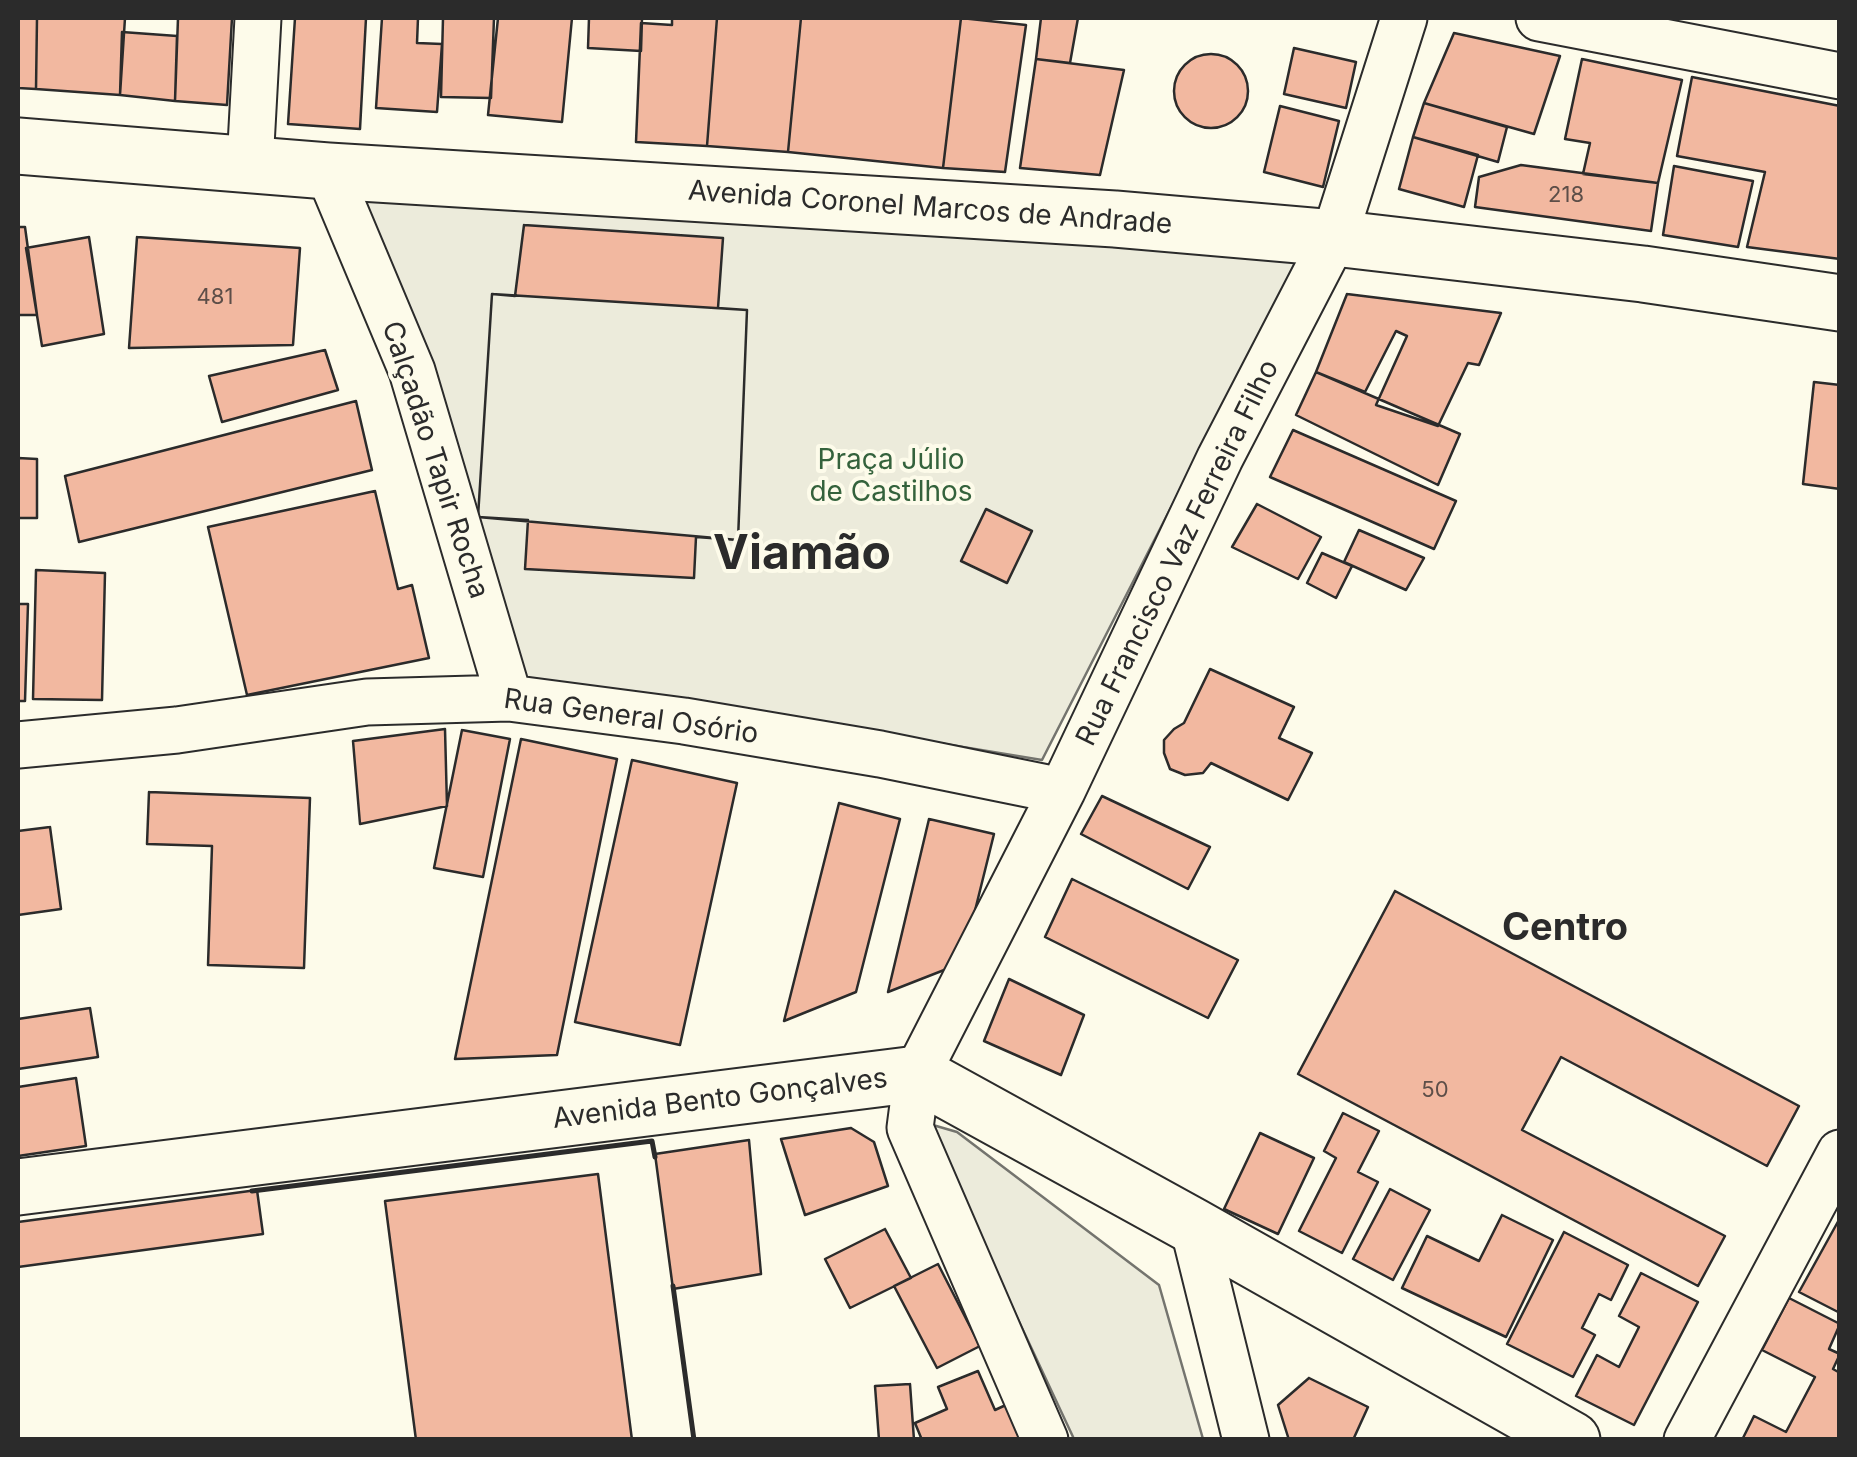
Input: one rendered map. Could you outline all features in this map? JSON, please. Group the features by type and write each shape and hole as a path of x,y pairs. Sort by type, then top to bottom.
{"main road":[{"name":"Avenida Coronel Marcos de Andrade","path":"18,146 328,171 1116,219 1334,238 1643,274 1840,303"},
{"name":"Avenida Bento Gonçalves","path":"18,1187 917,1074 1572,1440"}],"street":[{"path":"250,164 258,18"},
{"name":"Rua Francisco Vaz Ferreira Filho","path":"1045,1440 910,1128 917,1074 1062,791 1220,458 1334,238 1404,18"},
{"path":"1539,18 1840,76"},
{"name":"Calçadão Tapir Rocha","path":"328,171 412,372 509,698"},
{"name":"Rua General Osório","path":"18,745 177,730 366,702 509,698 684,721 880,754 1062,791"},
{"path":"1688,1440 1840,1153"},
{"path":"1193,1226 1246,1440"}],"green space":[{"name":"Praça Júlio de Castilhos","path":"353,187 1304,247 1042,760 750,712 522,682"},
{"path":"926,1123 957,1132 1159,1285 1203,1439 1074,1439"}],"building":[{"path":"18,18 37,18 36,89 18,88"},
{"path":"37,18 125,18 120,95 36,89"},
{"path":"178,18 232,18 227,105 175,101"},
{"path":"295,18 366,18 360,129 288,124"},
{"path":"382,18 418,18 417,43 442,44 437,112 376,108"},
{"path":"443,18 494,18 491,98 441,97"},
{"path":"498,18 572,18 562,122 488,115"},
{"path":"589,18 642,18 641,51 588,48"},
{"path":"672,18 717,18 707,146 636,142 641,23 672,25"},
{"path":"717,18 801,18 788,152 707,146"},
{"path":"801,18 961,18 943,168 788,152"},
{"path":"961,18 1026,25 1005,172 943,168"},
{"path":"1041,18 1078,18 1070,63 1036,59"},
{"path":"122,32 177,36 175,101 120,95"},
{"path":"1454,33 1560,56 1534,134 1424,103"},
{"path":"1294,48 1356,62 1346,108 1284,94"},
{"path":"1211,54 1237,65 1248,91 1237,117 1211,128 1185,117 1174,91 1185,65"},
{"path":"1036,59 1124,70 1100,175 1020,168"},
{"path":"1582,59 1682,80 1658,183 1583,174 1590,143 1565,139"},
{"path":"1692,77 1840,106 1840,259 1747,247 1765,172 1677,156"},
{"path":"1424,103 1507,127 1498,162 1413,137"},
{"path":"1280,106 1339,121 1323,187 1264,172"},
{"path":"1413,137 1478,155 1464,207 1399,189"},
{"path":"1521,165 1658,183 1651,231 1475,207 1479,177"},
{"path":"1674,166 1753,181 1738,247 1663,235"},
{"path":"524,225 723,238 718,308 747,310 738,540 696,537 694,578 525,569 528,520 478,517 492,294 515,296"},
{"path":"18,227 25,227 37,315 18,315"},
{"path":"89,237 104,334 42,346 26,248"},
{"path":"137,237 300,248 293,345 129,348"},
{"path":"492,294 747,310 738,540 478,517"},
{"path":"1347,294 1501,313 1479,365 1468,363 1438,426 1376,405 1407,336 1396,331 1365,392 1316,372"},
{"path":"325,350 338,390 222,422 209,376"},
{"path":"1316,372 1460,434 1438,485 1296,415"},
{"path":"1814,382 1840,385 1840,489 1803,484"},
{"path":"356,401 372,470 79,542 65,476"},
{"path":"1293,430 1456,501 1434,549 1270,477"},
{"path":"18,458 37,459 37,518 18,518"},
{"path":"375,491 398,589 412,585 429,658 247,695 208,527"},
{"path":"1257,504 1321,537 1298,579 1232,547"},
{"path":"986,509 1032,531 1007,583 961,561"},
{"path":"1359,530 1424,558 1406,590 1344,562"},
{"path":"1322,553 1352,566 1336,598 1307,583"},
{"path":"36,570 105,573 102,700 33,699"},
{"path":"18,604 28,604 25,701 18,701"},
{"path":"1210,669 1294,707 1279,738 1312,753 1288,800 1211,763 1203,773 1185,775 1170,769 1164,740 1184,723"},
{"path":"445,729 447,806 360,824 353,741"},
{"path":"462,730 510,739 483,877 434,868"},
{"path":"521,739 617,759 557,1055 455,1059"},
{"path":"632,760 737,783 680,1045 575,1022"},
{"path":"149,792 310,798 304,968 208,965 212,846 147,844"},
{"path":"1102,796 1210,847 1188,889 1081,834"},
{"path":"839,803 900,819 856,992 784,1021"},
{"path":"929,819 994,834 962,963 888,992"},
{"path":"50,827 61,909 18,915 18,831"},
{"path":"1072,879 1238,960 1208,1018 1045,937"},
{"path":"1395,891 1799,1106 1767,1166 1561,1057 1522,1130 1725,1236 1698,1286 1298,1074"},
{"path":"1009,979 1084,1015 1061,1075 984,1041"},
{"path":"90,1008 98,1057 18,1069 18,1019"},
{"path":"76,1078 86,1146 18,1156 18,1087"},
{"path":"1343,1113 1379,1131 1358,1172 1378,1182 1342,1253 1299,1231 1336,1158 1324,1151"},
{"path":"851,1128 874,1142 888,1186 805,1215 781,1139"},
{"path":"1260,1133 1314,1158 1278,1234 1224,1209"},
{"path":"749,1140 761,1274 673,1289 655,1154"},
{"path":"598,1174 632,1440 416,1440 385,1201"},
{"path":"1390,1189 1430,1210 1393,1280 1353,1259"},
{"path":"257,1190 263,1234 18,1267 18,1222"},
{"path":"1502,1215 1553,1240 1506,1337 1402,1288 1427,1236 1479,1261"},
{"path":"1840,1218 1840,1313 1799,1292"},
{"path":"885,1229 911,1278 850,1308 825,1259"},
{"path":"1564,1232 1628,1265 1611,1300 1599,1294 1582,1328 1595,1335 1573,1377 1507,1344"},
{"path":"938,1264 980,1346 937,1368 894,1286"},
{"path":"1641,1273 1698,1302 1634,1425 1576,1396 1597,1355 1619,1367 1639,1327 1619,1316"},
{"path":"1789,1298 1840,1324 1829,1349 1840,1354 1833,1369 1840,1373 1840,1440 1742,1440 1754,1416 1786,1432 1815,1377 1762,1350"},
{"path":"978,1371 995,1410 1008,1404 1024,1440 922,1440 915,1423 947,1409 938,1387"},
{"path":"1309,1378 1368,1407 1353,1440 1289,1440 1278,1405"},
{"path":"910,1384 914,1440 879,1440 875,1386"}],"wall":[{"path":"252,1191 652,1141 655,1157"},
{"path":"673,1286 694,1440"}],"district":[{"name":"Viamão","path":"802,555"},
{"name":"Centro","path":"1565,929"}]}
